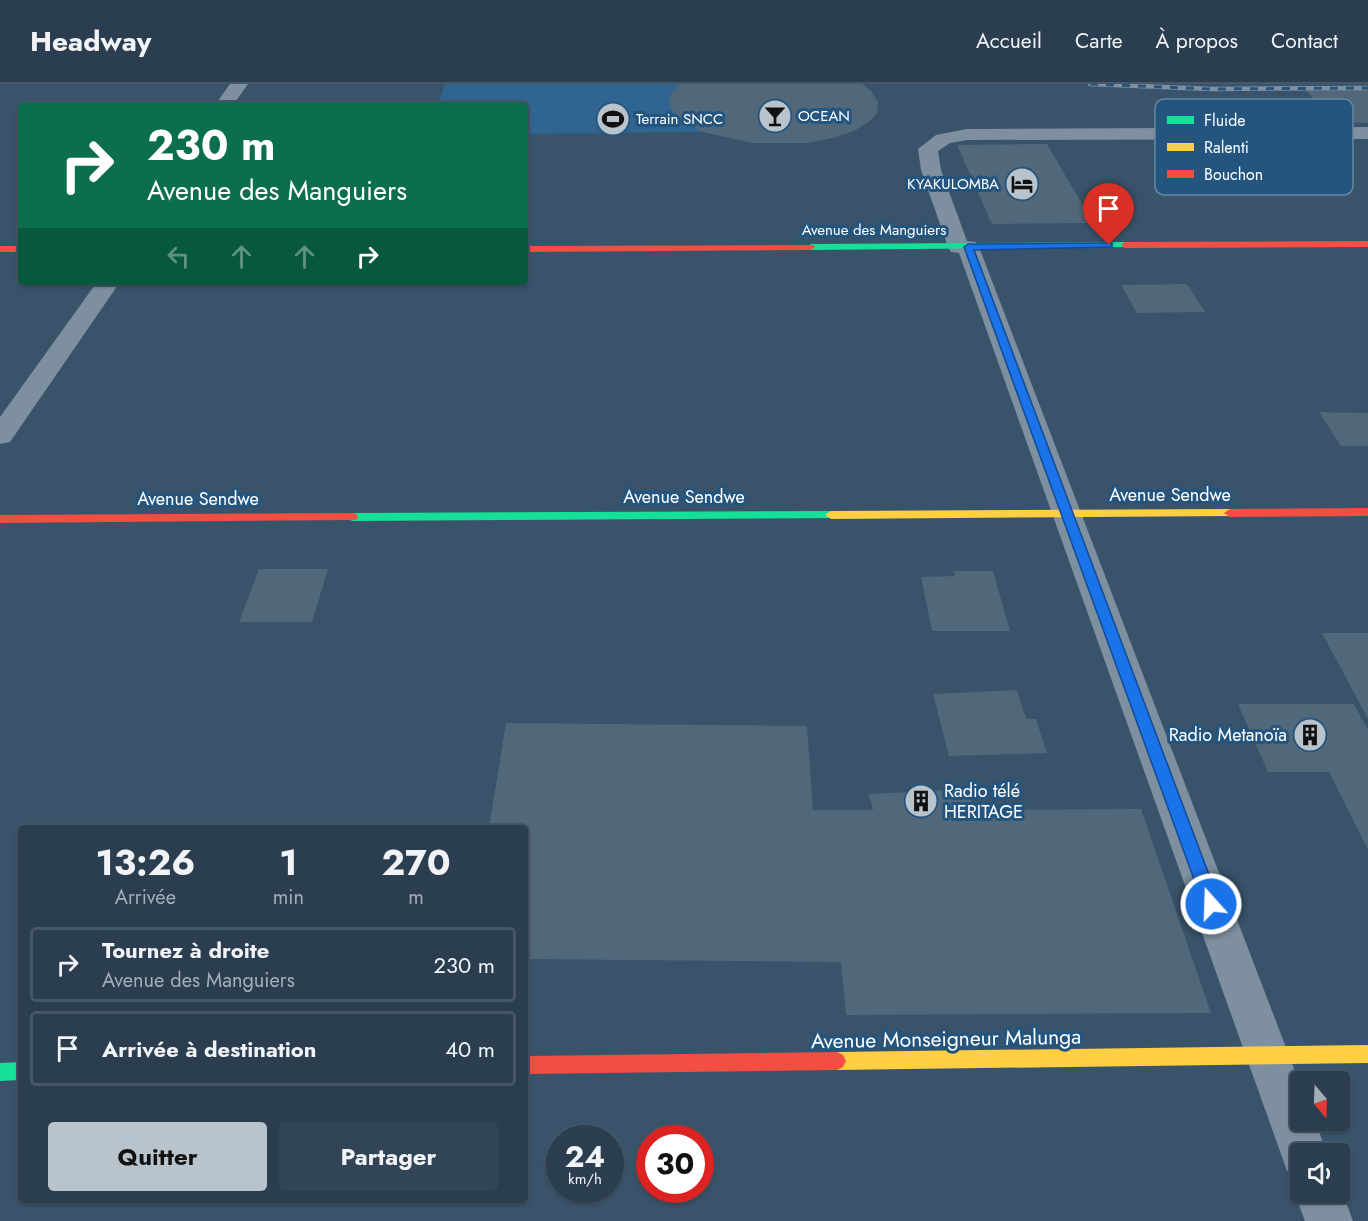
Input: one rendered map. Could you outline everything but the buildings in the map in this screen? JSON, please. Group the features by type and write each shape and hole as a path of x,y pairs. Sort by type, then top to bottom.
{"main road":[{"name":"Avenue des Manguiers","path":"528,249 1368,244"},
{"path":"0,249 18,249"},
{"name":"Avenue Sendwe","path":"0,519 1368,512"},
{"name":"Avenue Monseigneur Malunga","path":"528,1065 1368,1054"},
{"path":"0,1072 18,1071"}],"street":[{"path":"226,102 239,84"},
{"path":"1353,133 1368,133"},
{"path":"1155,134 958,135 940,139 928,149 931,170 964,247 1067,514 1300,1143"},
{"path":"0,436 107,285"},
{"path":"1322,1203 1329,1221"}],"shaded area":[{"name":"Terrain SNCC","path":"445,84 699,84 703,132 528,134 528,102 439,102"}],"railway":[{"path":"1090,84 1211,89 1368,88"}],"traffic: fast":[{"path":"811,247 1125,245"},
{"path":"352,517 831,515"},
{"path":"0,1072 18,1071"}],"traffic: slow":[{"path":"831,515 1230,513"},
{"path":"837,1061 1368,1054"}],"traffic: jam":[{"path":"1125,245 1368,244"},
{"path":"528,249 811,247"},
{"path":"0,249 18,249"},
{"path":"1230,513 1368,512"},
{"path":"0,519 352,517"},
{"path":"528,1065 837,1061"}],"place":[{"name":"OCEAN","path":"775,116"},
{"name":"Terrain SNCC","path":"613,119"},
{"name":"KYAKULOMBA","path":"1022,184"},
{"name":"Radio Metanoïa","path":"1310,735"},
{"name":"Radio télé HERITAGE","path":"921,801"}],"route":[{"path":"1109,245 968,247 1211,904"}]}
